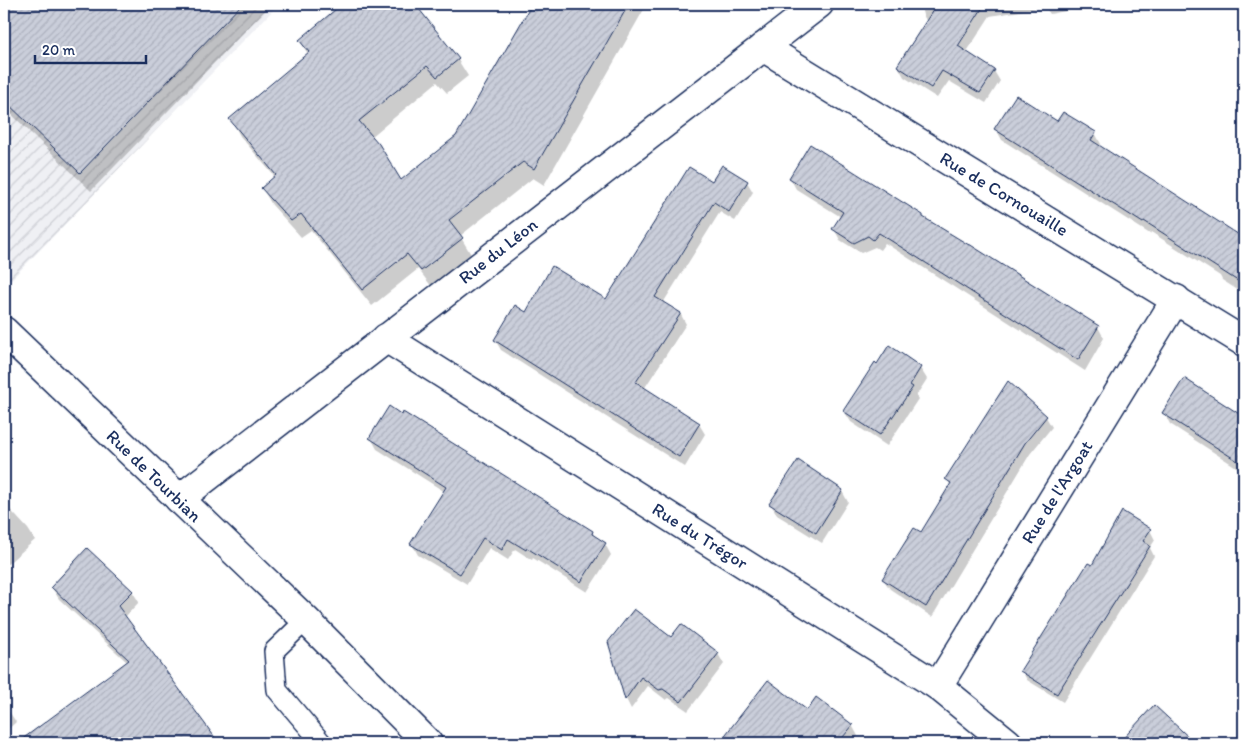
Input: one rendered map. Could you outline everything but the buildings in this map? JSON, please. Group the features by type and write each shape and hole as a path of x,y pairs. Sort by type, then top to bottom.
{"street":[{"name":"Rue du Léon","path":"179,499 819,4"},
{"name":"Rue de Cornouaille","path":"763,47 1244,342"},
{"name":"Rue de l'Argoat","path":"938,686 1176,299"},
{"name":"Rue de Tourbian","path":"4,331 306,620 428,743"},
{"name":"Rue du Trégor","path":"386,338 938,686 1008,743"}],"lane":[{"path":"306,620 274,651 277,690 322,743"}],"shaded area":[{"path":"4,4 279,4 4,287"}]}
